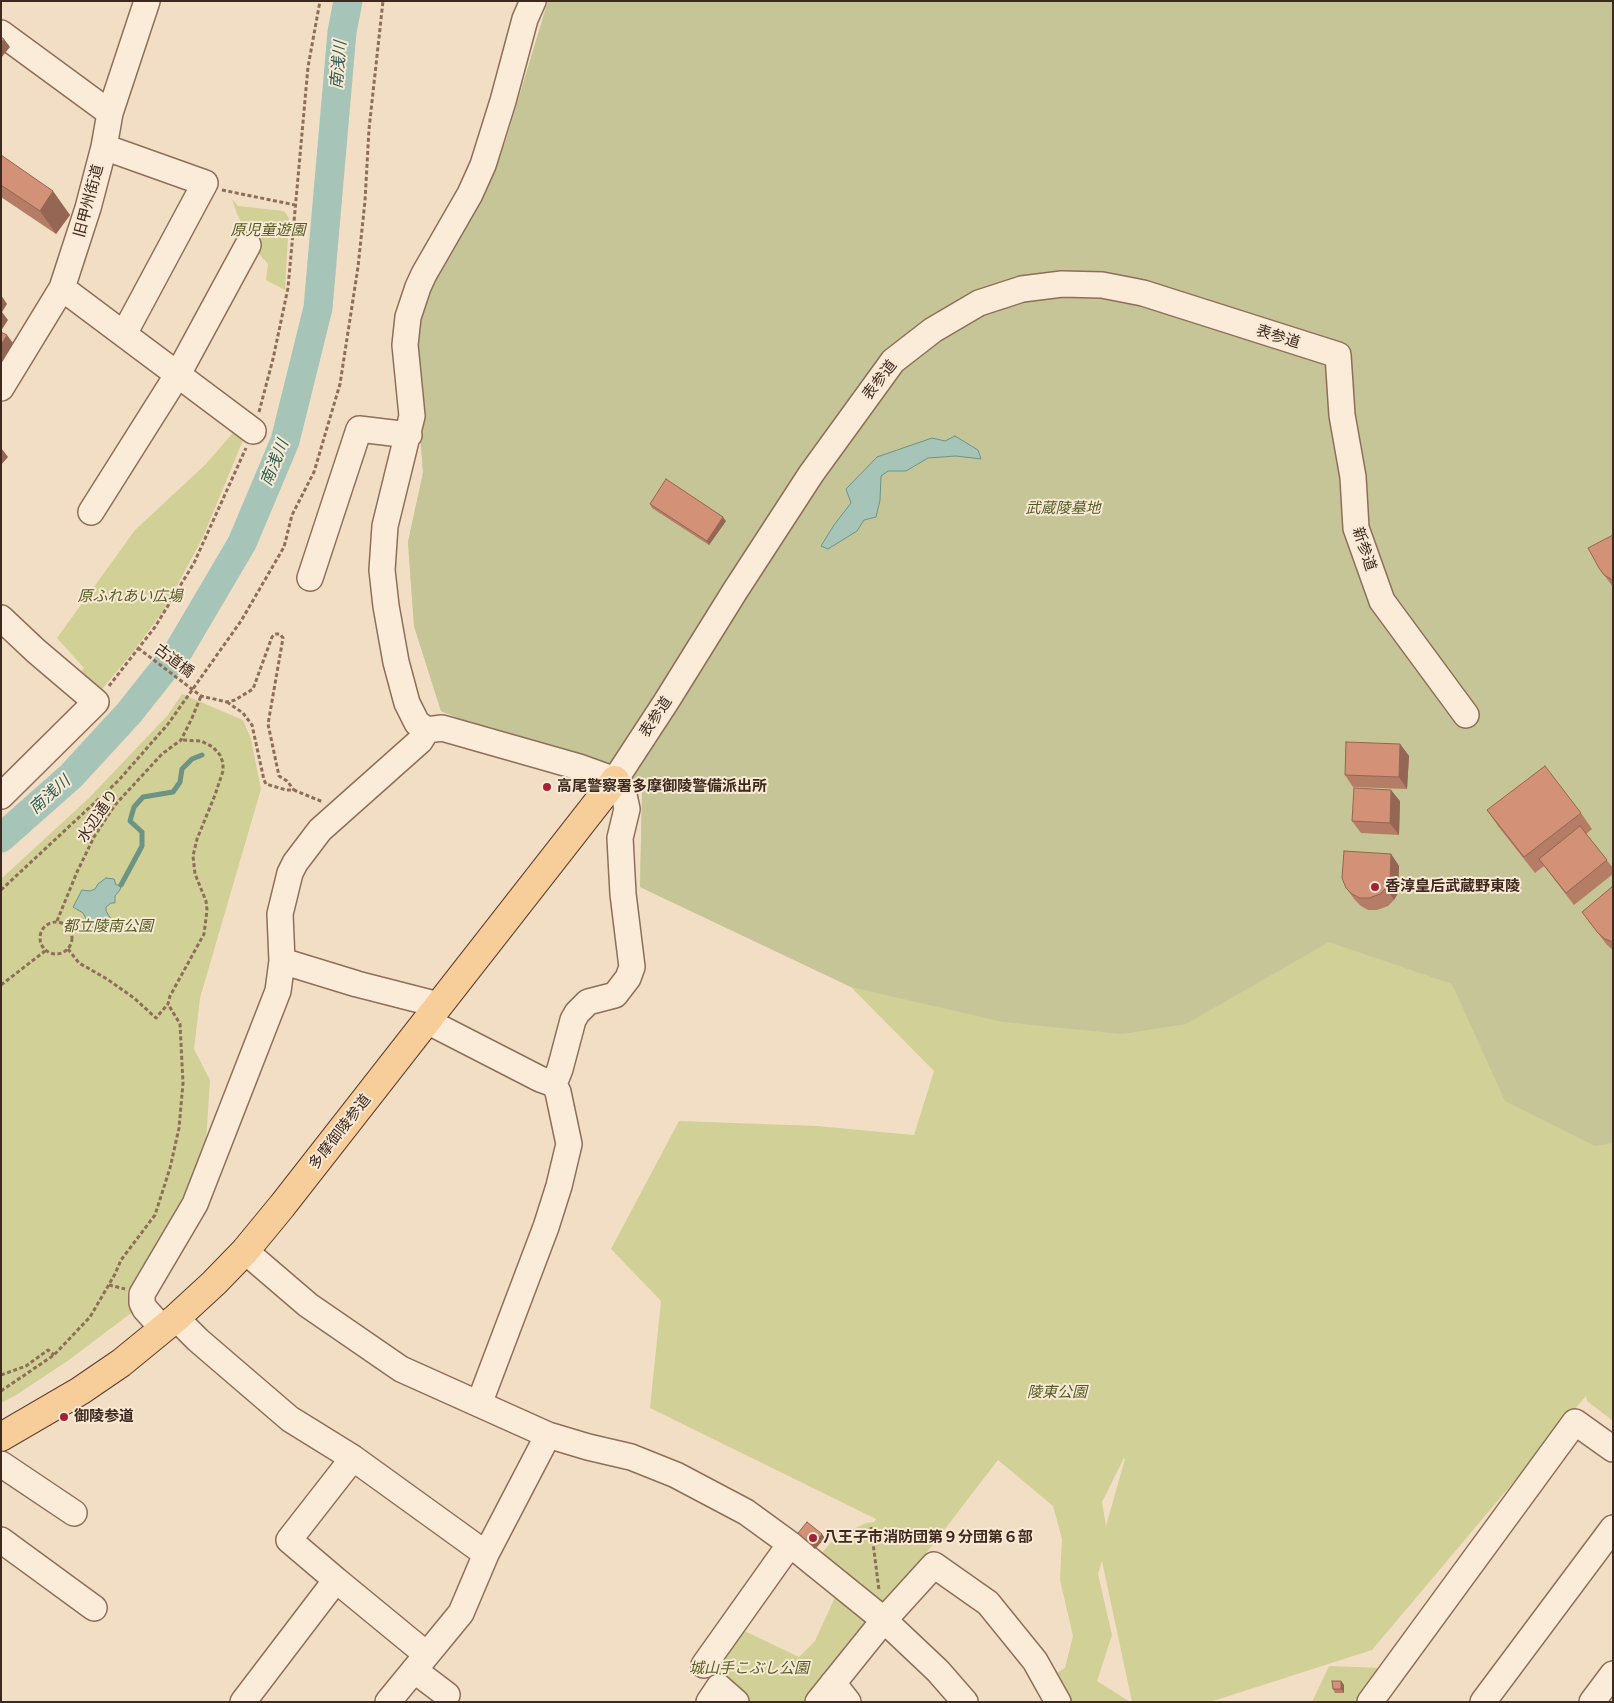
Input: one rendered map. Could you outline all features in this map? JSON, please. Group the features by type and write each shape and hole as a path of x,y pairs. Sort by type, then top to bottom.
{"main road":[{"name":"多摩御陵参道","path":"1,1437 80,1391 122,1363 214,1283 245,1251 618,774"}],"street":[{"name":"旧甲州街道","path":"1,388 62,288 86,216 104,147 110,113 147,1"},
{"path":"533,1 522,27 503,102 483,164 470,194 424,274 408,317 405,345 412,416 385,526 382,552 383,584 389,631 407,703 417,723 427,730 442,728 579,767 618,774 627,809 620,838 623,894 632,967 628,978 615,995 588,1002 577,1013 573,1020 554,1084"},
{"path":"1,33 110,113"},
{"path":"104,147 205,183 124,334"},
{"path":"91,512 178,374 248,245"},
{"name":"表参道","path":"618,774 811,474 893,361 933,330 979,303 1022,289 1062,284 1102,285 1143,293 1338,355"},
{"path":"62,288 253,431"},
{"name":"新参道","path":"1338,355 1342,415 1353,476 1356,528 1382,601 1466,715"},
{"path":"310,578 359,429 409,434"},
{"path":"1,618 36,651 96,702 1,796"},
{"path":"427,730 420,741 320,830 295,863 290,874 280,914 282,961 278,991 195,1204 142,1294 142,1303 145,1309 198,1340 290,1419 353,1458 486,1554"},
{"path":"282,961 357,984 433,1013 540,1079 554,1084 558,1092 569,1144 559,1186 546,1226 479,1404"},
{"path":"245,1251 308,1305 401,1369 548,1435 631,1457 676,1475 746,1512 882,1609 965,1702"},
{"path":"1370,1702 1575,1422 1613,1449"},
{"path":"388,1702 461,1613 486,1554 548,1435"},
{"path":"353,1458 289,1540 336,1580 420,1662 447,1695"},
{"path":"1,1464 74,1513"},
{"path":"1482,1702 1613,1528"},
{"path":"1,1540 94,1607"},
{"path":"704,1665 790,1544"},
{"path":"833,1696 882,1609 934,1566 988,1603 1035,1661 1058,1702"},
{"path":"243,1702 336,1580"},
{"path":"1592,1702 1613,1674"},
{"path":"708,1702 719,1687 736,1702"}],"path":[{"path":"96,702 169,605 194,563 253,431 265,394 285,306 308,67 320,1"},
{"path":"1,890 119,780 168,724 241,621 284,548 292,515 314,472 340,384 366,201 369,129 383,1"},
{"path":"205,183 227,192 295,204"},
{"path":"227,702 235,700 254,689 272,637 275,634 280,634 283,638 268,724 279,776 287,781 294,790"},
{"name":"古道橋","path":"138,648 201,696"},
{"path":"68,949 80,963 134,998 156,1018 168,1004 170,996 204,934 207,910 206,901 195,874 193,856 197,839 223,771 220,755 213,747 201,741 181,740 201,696 227,702 243,713 252,725 266,784 286,790 294,790 335,807 341,812"},
{"name":"水辺通り","path":"56,921 94,837 111,811 162,754 181,740"},
{"path":"56,921 65,925 72,933 71,945 59,955 45,951 40,942 41,931 48,924 56,921"},
{"path":"1,985 45,951"},
{"path":"1,1391 54,1355 90,1317 116,1274 121,1260 155,1215 170,1168 178,1128 182,1083 180,1024 168,1004"},
{"path":"1,1375 26,1366 48,1350 54,1355"},
{"path":"871,1527 882,1609"}],"green space":[{"name":"武蔵陵墓地","path":"548,1 1613,1 1613,1421 1587,1401 1586,1396 1372,1650 1210,1702 1132,1702 1102,1561 1098,1574 1112,1635 1097,1681 1130,1702 1058,1702 1045,1680 1065,1668 1073,1636 1060,1580 1062,1539 1053,1506 998,1460 921,1560 881,1608 819,1556 835,1538 866,1523 874,1522 876,1519 650,1408 661,1301 611,1249 679,1121 817,1126 914,1135 934,1071 851,987 640,887 642,793 441,711 414,626 408,542 423,473 419,415 431,282 490,182 507,137","holes":["1125,1459 1106,1526 1102,1502"]},
{"name":"武蔵陵墓地","path":"548,1 1613,1 1613,1143 1595,1146 1505,1101 1452,984 1329,942 1186,1024 1122,1034 1003,1022 851,987 640,887 642,793 441,711 414,626 408,542 423,473 413,337 431,282 490,182 507,137"},
{"name":"原児童遊園","path":"232,199 238,206 284,211 289,218 285,290 266,280 268,264 253,247"},
{"name":"原ふれあい広場","path":"238,427 246,433 203,537 164,610 133,652 98,694 75,678 84,668 57,638 135,530 206,464"},
{"name":"都立陵南公園","path":"182,694 243,720 251,739 261,789 200,998 194,1049 210,1080 205,1158 187,1204 129,1304 135,1310 69,1360 1,1403 1,879 89,798 167,716"},
{"name":"城山手こぶし公園","path":"836,1595 877,1629 818,1702 736,1702 719,1687 704,1665 732,1625 799,1657 815,1641"},
{"path":"1329,1666 1383,1668 1357,1702 1312,1702"}],"shaded area":[{"path":"955,436 978,450 981,459 956,456 928,458 906,471 888,471 881,476 880,500 876,517 864,520 857,531 828,549 821,546 851,503 846,489 877,457 932,438 945,441"},
{"path":"106,878 114,879 116,885 121,885 120,890 115,896 115,903 111,903 106,907 111,924 106,931 98,932 94,926 91,928 83,913 73,907 82,890 90,891 95,889"}],"building":[{"path":"1,155 53,191 40,211 1,185"},
{"path":"1,332 7,335 1,345"},
{"path":"666,479 723,517 707,541 650,504"},
{"path":"1613,535 1613,580 1604,575 1588,548"},
{"path":"1346,742 1400,744 1399,777 1345,775"},
{"path":"1545,766 1581,813 1524,857 1487,810"},
{"path":"1354,788 1391,790 1390,823 1352,821"},
{"path":"1580,826 1607,860 1566,893 1539,859"},
{"path":"1344,851 1391,854 1390,881 1380,894 1369,898 1360,898 1346,888 1342,878"},
{"path":"1613,886 1613,942 1605,939 1598,933 1582,912"},
{"name":"八王子市消防団第９分団第６部","path":"807,1522 822,1534 812,1545 798,1533"},
{"path":"1332,1681 1341,1681 1341,1689 1333,1689"}],"waterway":[{"name":"南浅川","path":"1,838 71,776 129,713 179,650 242,543 285,441 318,308 342,32 348,1"},
{"path":"121,885 142,846 142,832 130,821 134,807 143,797 173,792 180,782 182,769 192,759 202,755"}],"place":[{"name":"高尾警察署多摩御陵警備派出所","path":"547,787"},
{"name":"香淳皇后武蔵野東陵","path":"1375,887"},
{"name":"御陵参道","path":"64,1417"},
{"name":"八王子市消防団第９分団第６部","path":"813,1538"}],"park label":[{"name":"陵東公園","path":"1057,1393"}]}
